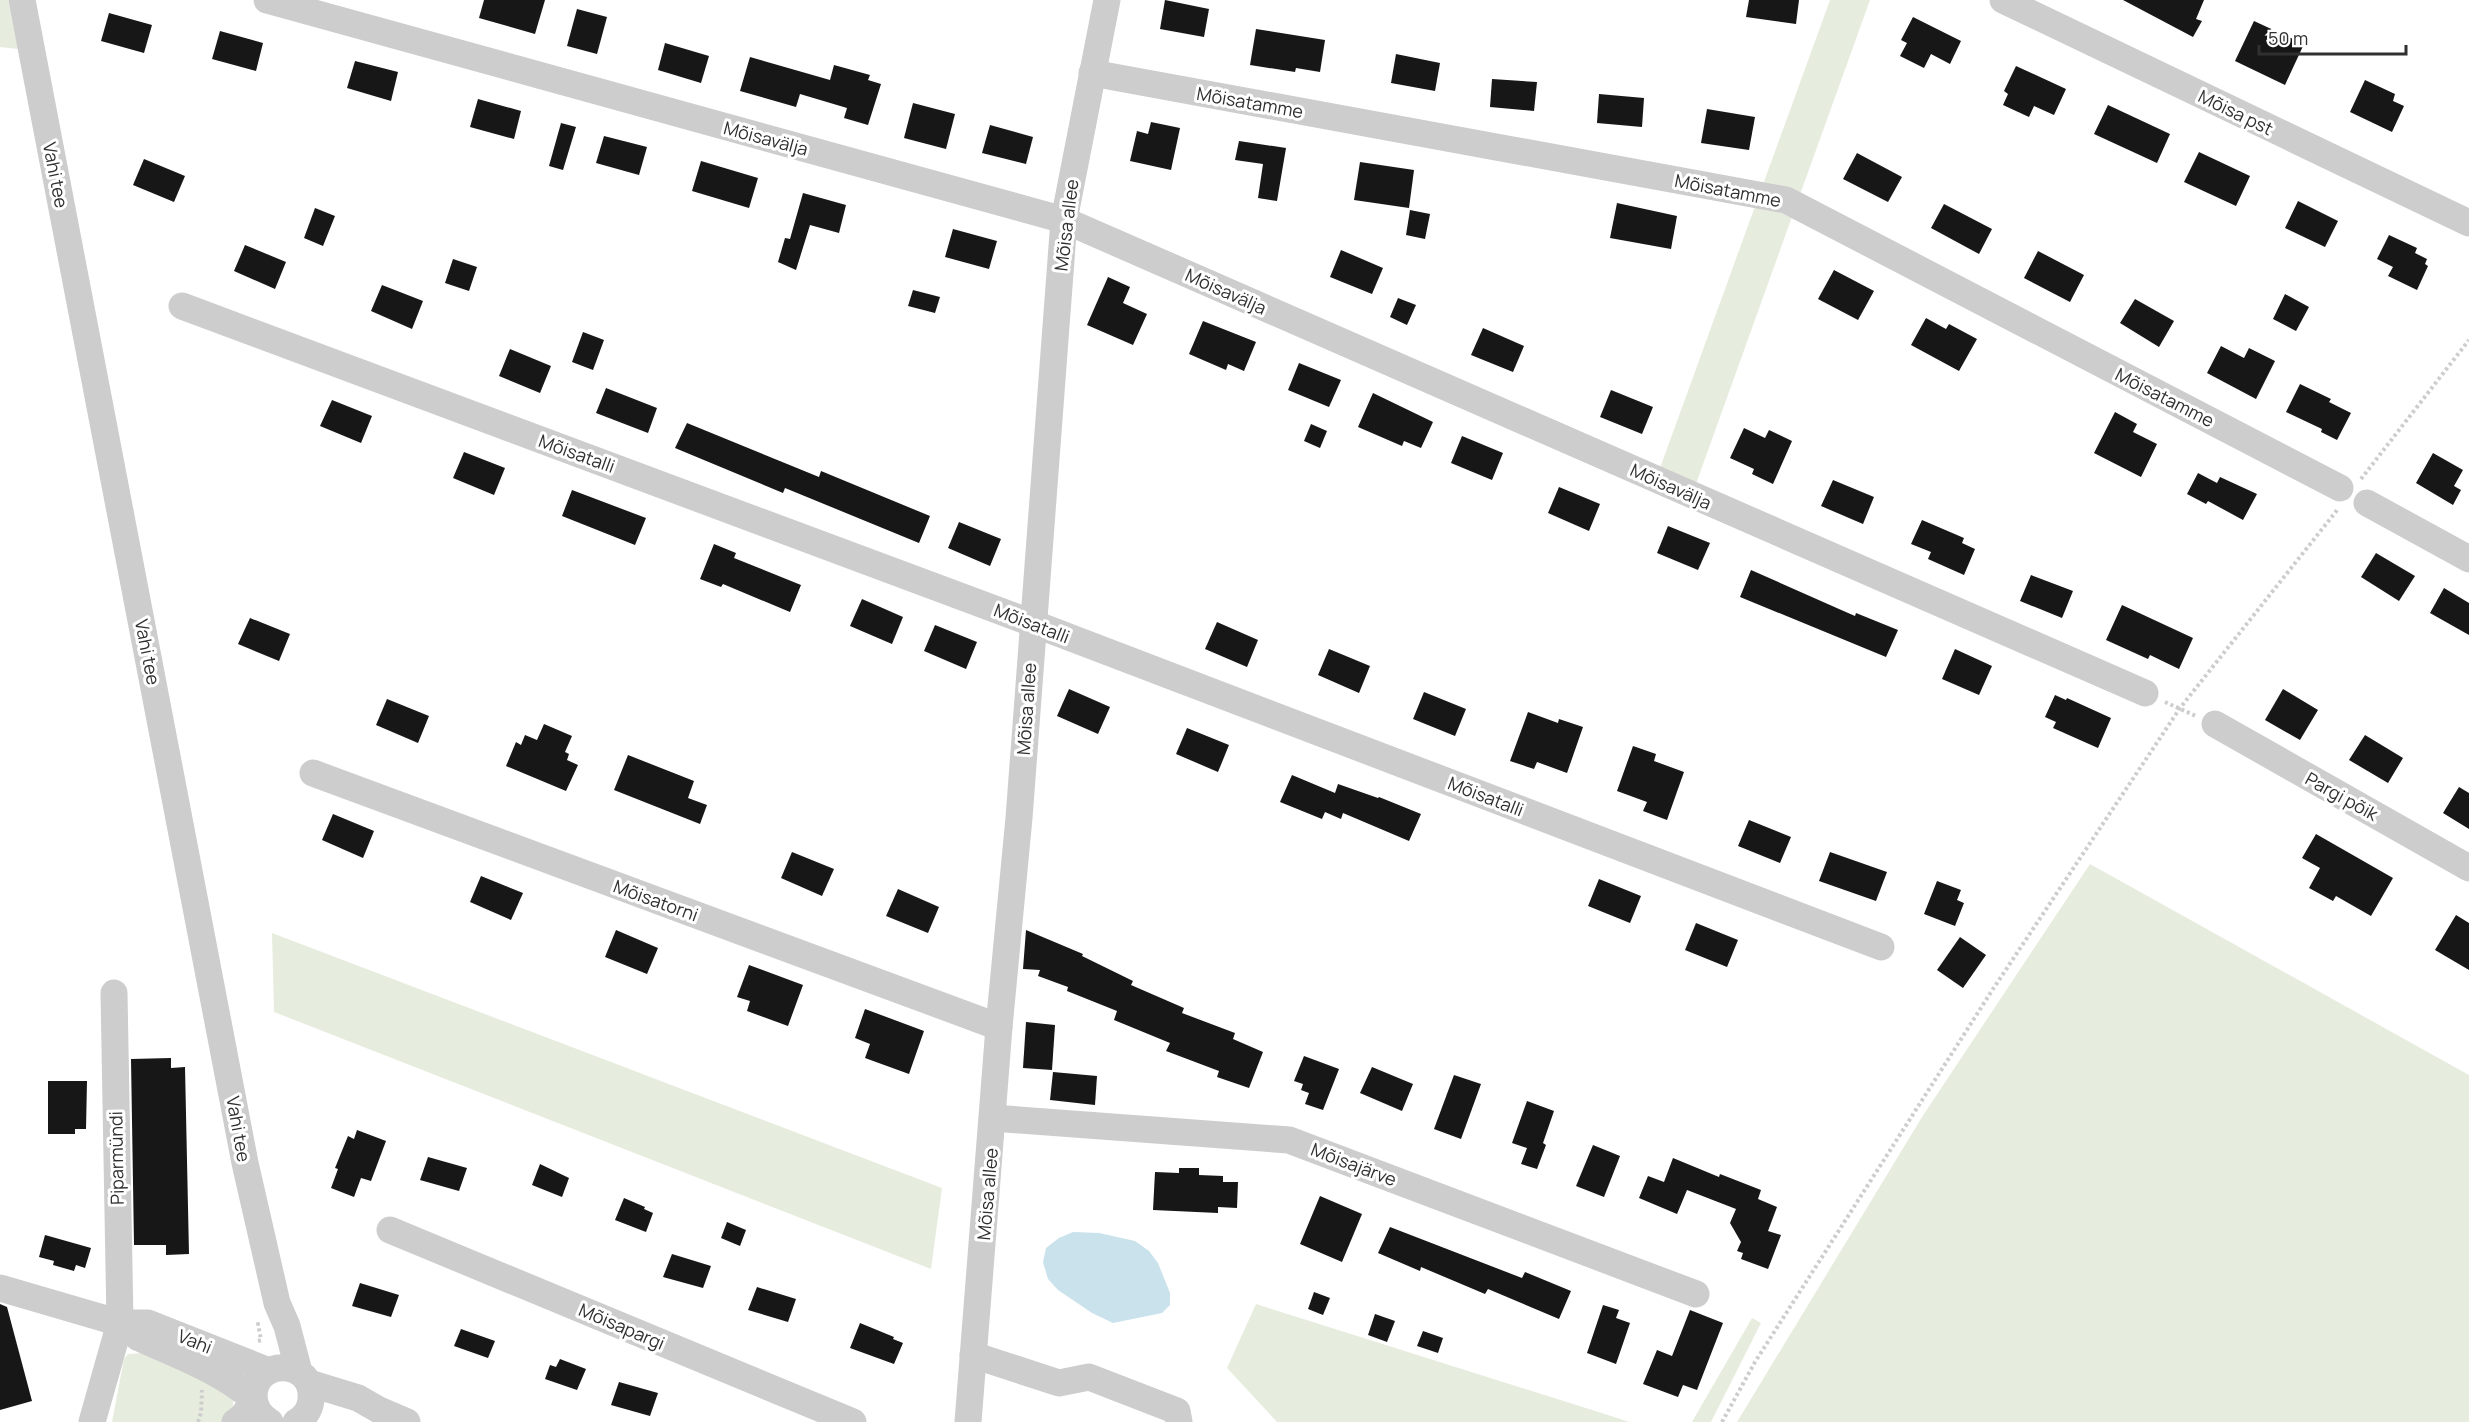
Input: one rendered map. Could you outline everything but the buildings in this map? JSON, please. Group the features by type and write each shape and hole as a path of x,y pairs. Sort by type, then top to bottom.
{"street":[{"name":"Vahi tee","path":"22,0 245,1163 277,1303 304,1378 312,1392 311,1406 302,1419"},
{"name":"Mõisavälja","path":"267,0 1064,220 2145,693"},
{"name":"Mõisa allee","path":"968,1422 999,1026 1019,818 1064,220 1107,0"},
{"name":"Mõisa pst","path":"2003,0 2469,223"},
{"name":"Mõisatamme","path":"1092,73 1786,200 2352,494 2469,559"},
{"name":"Mõisatalli","path":"182,306 1032,623 1881,947"},
{"name":"Pargi põik","path":"2216,724 2469,868"},
{"name":"Mõisatorni","path":"313,773 999,1026"},
{"name":"Piparmündi","path":"92,1422 120,1323 114,993"},
{"name":"Mõisajärve","path":"993,1118 1289,1140 1696,1294"},
{"name":"Mõisapargi","path":"390,1230 853,1422"},
{"name":"Vahi","path":"0,1288 120,1323 148,1323 269,1371"},
{"name":"Vahi tee","path":"235,1422 243,1416 254,1400 257,1383 269,1371 277,1355 277,1303"},
{"name":"Vahi","path":"120,1323 139,1338 206,1368 237,1385 254,1400 260,1414 270,1422"},
{"path":"973,1355 1059,1383 1089,1377 1177,1411 1179,1422"},
{"path":"269,1371 283,1367 304,1378 358,1398 407,1422"},
{"path":"302,1419 338,1407 379,1410"}],"path":[{"path":"1722,1422 1755,1362 1993,989 2180,708 2352,494 2469,340"},
{"path":"2145,693 2216,724"}],"green space":[{"path":"0,0 8,0 18,49 0,47"},
{"path":"1830,0 1870,0 1692,495 1656,479"},
{"path":"2090,864 2469,1075 2469,1422 1737,1422 1922,1117"},
{"path":"272,933 942,1188 931,1269 274,1012"},
{"path":"1256,1304 1629,1422 1277,1422 1227,1368"},
{"path":"1752,1318 1761,1323 1711,1422 1692,1422"},
{"path":"142,1353 209,1380 233,1399 233,1410 225,1422 112,1422 124,1359 128,1354"}],"water":[{"path":"1073,1232 1099,1233 1135,1241 1149,1251 1158,1263 1170,1293 1170,1305 1162,1313 1113,1323 1092,1313 1058,1290 1048,1279 1043,1262 1046,1248 1059,1238"}]}
